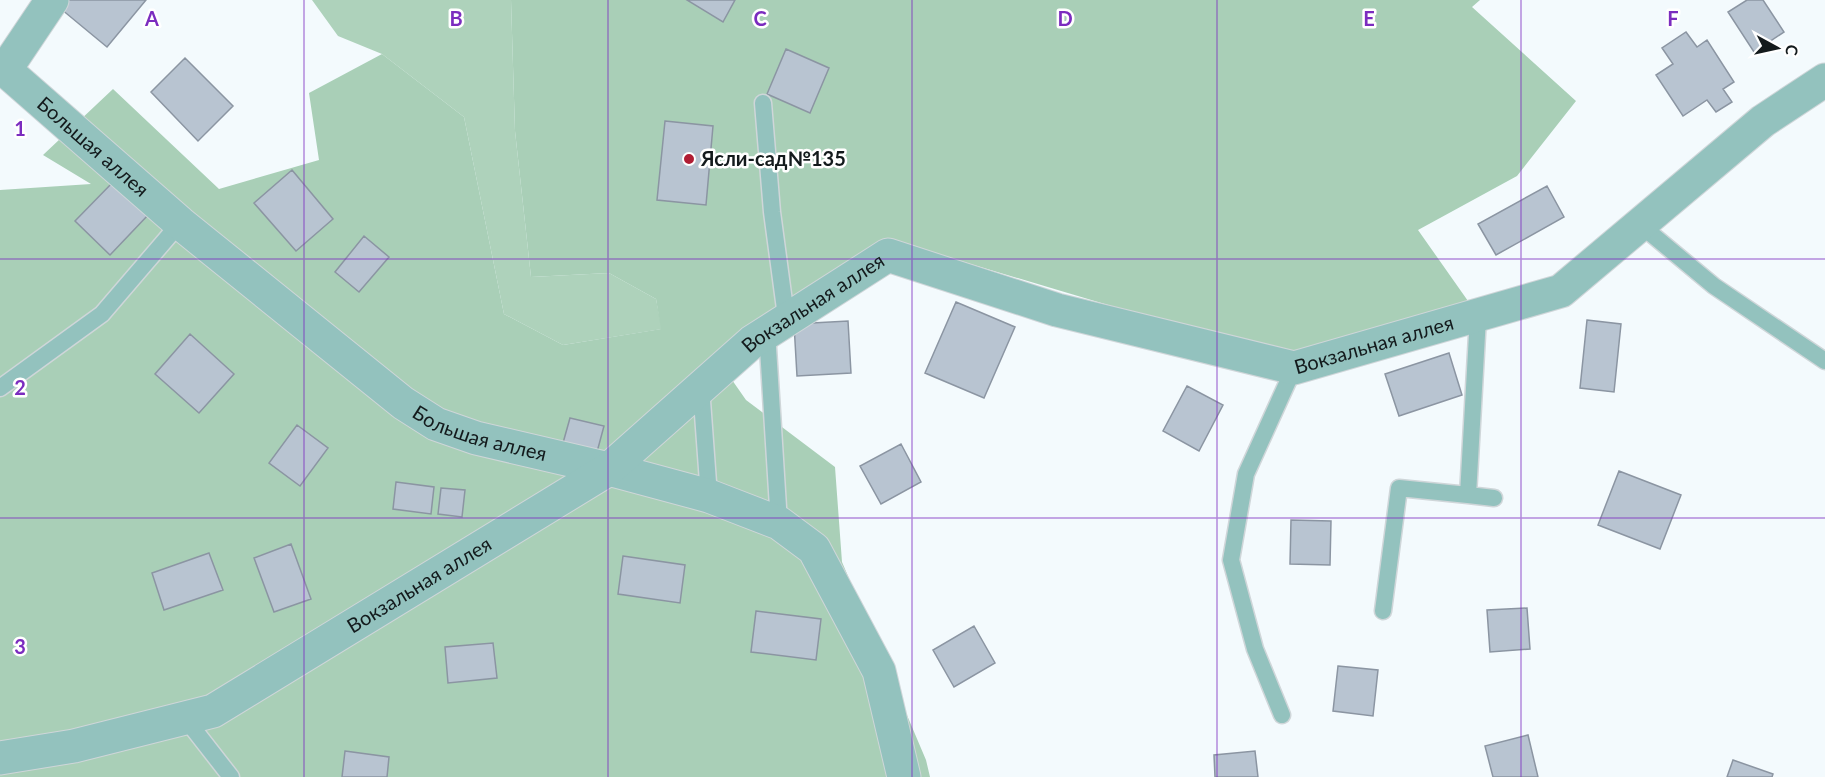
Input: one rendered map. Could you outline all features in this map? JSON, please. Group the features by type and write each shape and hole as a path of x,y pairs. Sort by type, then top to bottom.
{"street":[{"path":"3,66 52,0"},
{"name":"Большая аллея","path":"3,66 180,223 403,403 436,424 476,438 609,469 709,496 779,523 814,549 879,671 904,777"},
{"name":"Вокзальная аллея","path":"0,758 74,746 213,711 609,469 752,342 888,255 1057,310 1294,368 1561,291 1636,221 1763,121 1825,80"}],"lane":[{"path":"763,103 771,212 785,309 775,327 779,523"},
{"path":"1636,221 1714,286 1825,361"},
{"path":"0,388 102,314 180,223"},
{"path":"1468,495 1478,316"},
{"path":"1282,715 1256,649 1231,560 1246,474 1294,368"},
{"path":"701,387 709,496"},
{"path":"1383,611 1399,488 1494,498"},
{"path":"185,718 231,777"}],"green space":[{"path":"312,0 511,0 515,131 531,277 609,273 656,299 662,329 563,345 504,314 464,117 382,54 338,36"},
{"path":"511,0 1480,0 1472,7 1576,101 1517,176 1418,230 1468,301 1282,357 887,239 716,357 746,400 835,467 842,562 926,760 930,777 0,777 0,190 91,184 43,155 113,89 219,189 319,160 309,93 382,54 464,117 504,314 563,345 661,329 656,299 609,273 531,277 515,131"}],"building":[{"path":"68,0 146,0 107,47 61,9"},
{"path":"687,0 735,0 723,22"},
{"path":"1747,0 1763,0 1784,32 1754,52 1728,12"},
{"path":"1686,32 1697,47 1707,40 1734,82 1723,89 1732,102 1716,112 1707,100 1683,116 1656,75 1673,64 1662,48"},
{"path":"786,49 829,68 810,113 767,94"},
{"path":"185,58 233,106 198,141 151,92"},
{"path":"665,121 713,126 706,205 657,200"},
{"path":"292,170 333,219 296,251 254,203"},
{"path":"114,181 149,214 110,255 75,221"},
{"path":"1547,186 1564,217 1496,255 1478,224"},
{"path":"364,236 389,257 359,292 335,272"},
{"path":"956,302 1015,327 984,398 925,373"},
{"path":"1587,320 1621,324 1614,392 1580,388"},
{"path":"848,321 851,373 797,376 794,324"},
{"path":"190,334 234,374 199,413 155,374"},
{"path":"1449,353 1462,395 1399,416 1385,374"},
{"path":"1187,386 1223,405 1199,451 1163,431"},
{"path":"570,418 604,426 597,452 563,443"},
{"path":"297,425 328,448 300,486 269,463"},
{"path":"901,444 921,482 881,504 860,466"},
{"path":"1619,471 1681,495 1660,549 1598,525"},
{"path":"396,482 434,487 431,514 393,509"},
{"path":"441,488 465,490 462,517 438,514"},
{"path":"1291,520 1331,521 1330,565 1290,564"},
{"path":"291,544 311,599 274,612 254,558"},
{"path":"209,553 223,590 164,610 152,573"},
{"path":"623,556 685,565 680,603 618,594"},
{"path":"1527,608 1530,649 1490,652 1487,610"},
{"path":"756,611 821,619 816,660 751,652"},
{"path":"974,626 995,663 954,687 933,650"},
{"path":"493,643 497,678 448,683 445,647"},
{"path":"1338,666 1378,670 1373,716 1333,711"},
{"path":"1528,735 1538,777 1493,777 1485,746"},
{"path":"345,751 389,757 387,777 342,777"},
{"path":"1255,751 1258,777 1215,777 1214,755"},
{"path":"1733,760 1773,774 1772,777 1727,777"}],"place":[{"name":"Ясли-сад№135","path":"689,159"}]}
